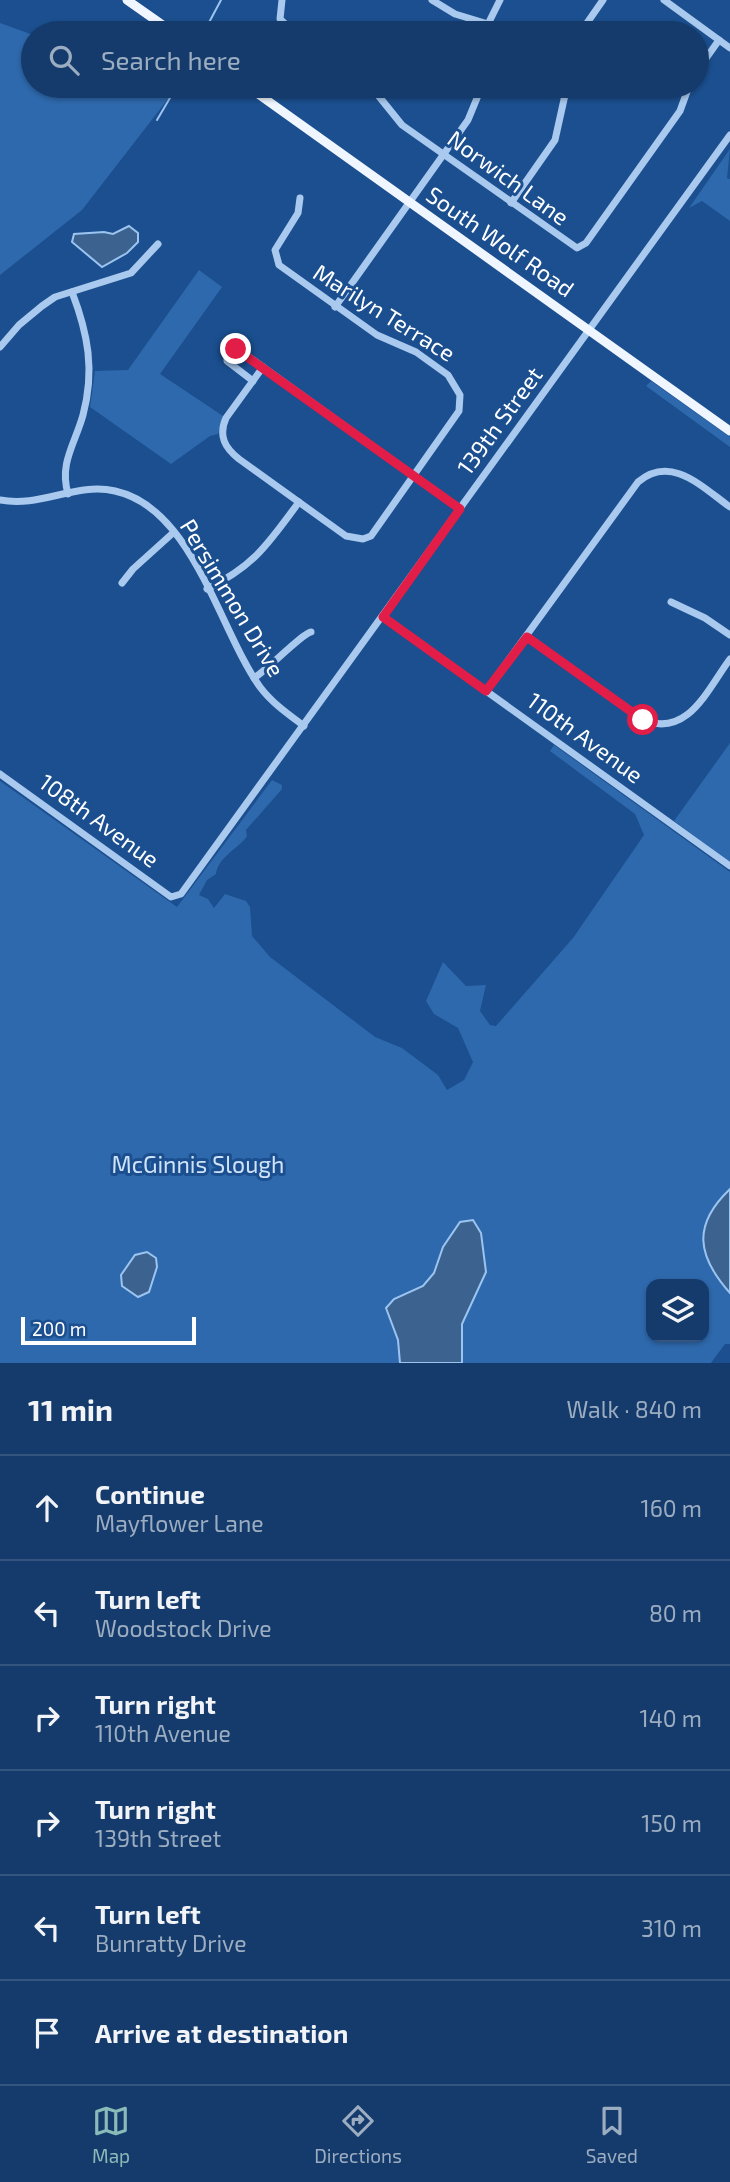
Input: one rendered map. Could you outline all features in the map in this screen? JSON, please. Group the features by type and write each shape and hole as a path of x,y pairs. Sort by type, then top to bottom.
{"main road":[{"path":"127,0 157,21"},
{"name":"South Wolf Road","path":"264,98 730,431"}],"street":[{"path":"282,0 283,21"},
{"path":"432,0 455,14 478,21"},
{"path":"490,21 500,0"},
{"path":"588,21 603,0"},
{"path":"664,0 693,21"},
{"path":"709,33 730,48"},
{"path":"709,54 719,40"},
{"name":"Norwich Lane","path":"377,98 402,125 569,246 577,248 586,243 680,111 685,98"},
{"path":"335,307 477,106 479,98"},
{"path":"511,203 555,140 564,98"},
{"name":"139th Street","path":"176,897 184,890 304,726 730,135"},
{"name":"Marilyn Terrace","path":"299,502 346,536 363,539 371,536 457,417 460,401 455,383 416,352 377,335 286,272 275,257 277,243 298,213 300,198"},
{"path":"0,347 19,324 42,306 72,292 131,273 158,244"},
{"path":"68,494 64,470 82,419 90,363 85,326 72,292"},
{"path":"253,381 227,361 227,351 236,349 460,509"},
{"path":"207,589 249,565 264,550 299,502 230,452 222,437 226,418 263,368"},
{"path":"486,691 638,482 649,473 659,470 680,472 730,507"},
{"name":"Persimmon Drive","path":"0,500 33,503 91,489 118,492 147,507 174,532 254,678 275,704 304,726"},
{"path":"122,583 174,532"},
{"path":"671,602 705,618 730,635"},
{"name":"110th Avenue","path":"383,617 730,866"},
{"path":"254,678 275,664 302,634 311,632"},
{"path":"527,637 643,720 659,726 677,722 690,713 730,659"},
{"name":"108th Avenue","path":"0,774 176,897"}],"green space":[{"path":"0,23 21,31 21,98 169,98 82,210 0,275"},
{"path":"730,149 727,178 730,179 730,221 702,201 689,208"},
{"path":"199,270 222,287 160,374 223,416 218,434 210,436 171,464 90,407 95,371 128,370"},
{"path":"651,381 730,437 730,447 646,386"},
{"path":"730,743 730,862 674,821"},
{"name":"McGinnis Slough","path":"554,745 730,872 730,1344 725,1344 711,1363 0,1363 0,781 177,907 272,780 282,785 282,789 246,830 247,836 224,858 216,874 207,880 199,895 208,899 214,908 225,894 246,901 250,907 252,936 270,957 375,1037 402,1048 438,1075 447,1090 464,1080 473,1062 458,1028 434,1014 426,1001 443,962 466,986 486,985 480,1011 490,1025 496,1026 573,938 644,835 635,814 550,751"}],"shaded area":[{"path":"129,226 138,233 138,242 127,253 102,267 72,242 74,234 113,234"},
{"path":"730,1189 730,1293 711,1266 703,1241 709,1215"},
{"path":"473,1220 481,1233 486,1272 462,1324 462,1363 400,1363 398,1340 386,1308 394,1299 423,1286 434,1273 443,1247 460,1222"},
{"path":"147,1252 156,1258 157,1267 149,1292 138,1297 122,1286 121,1275 135,1255"}],"waterway":[{"path":"210,21 221,0"},
{"path":"157,120 170,98"}],"route":[{"path":"236,349 460,509 383,617 486,691 527,637 643,720"}]}
